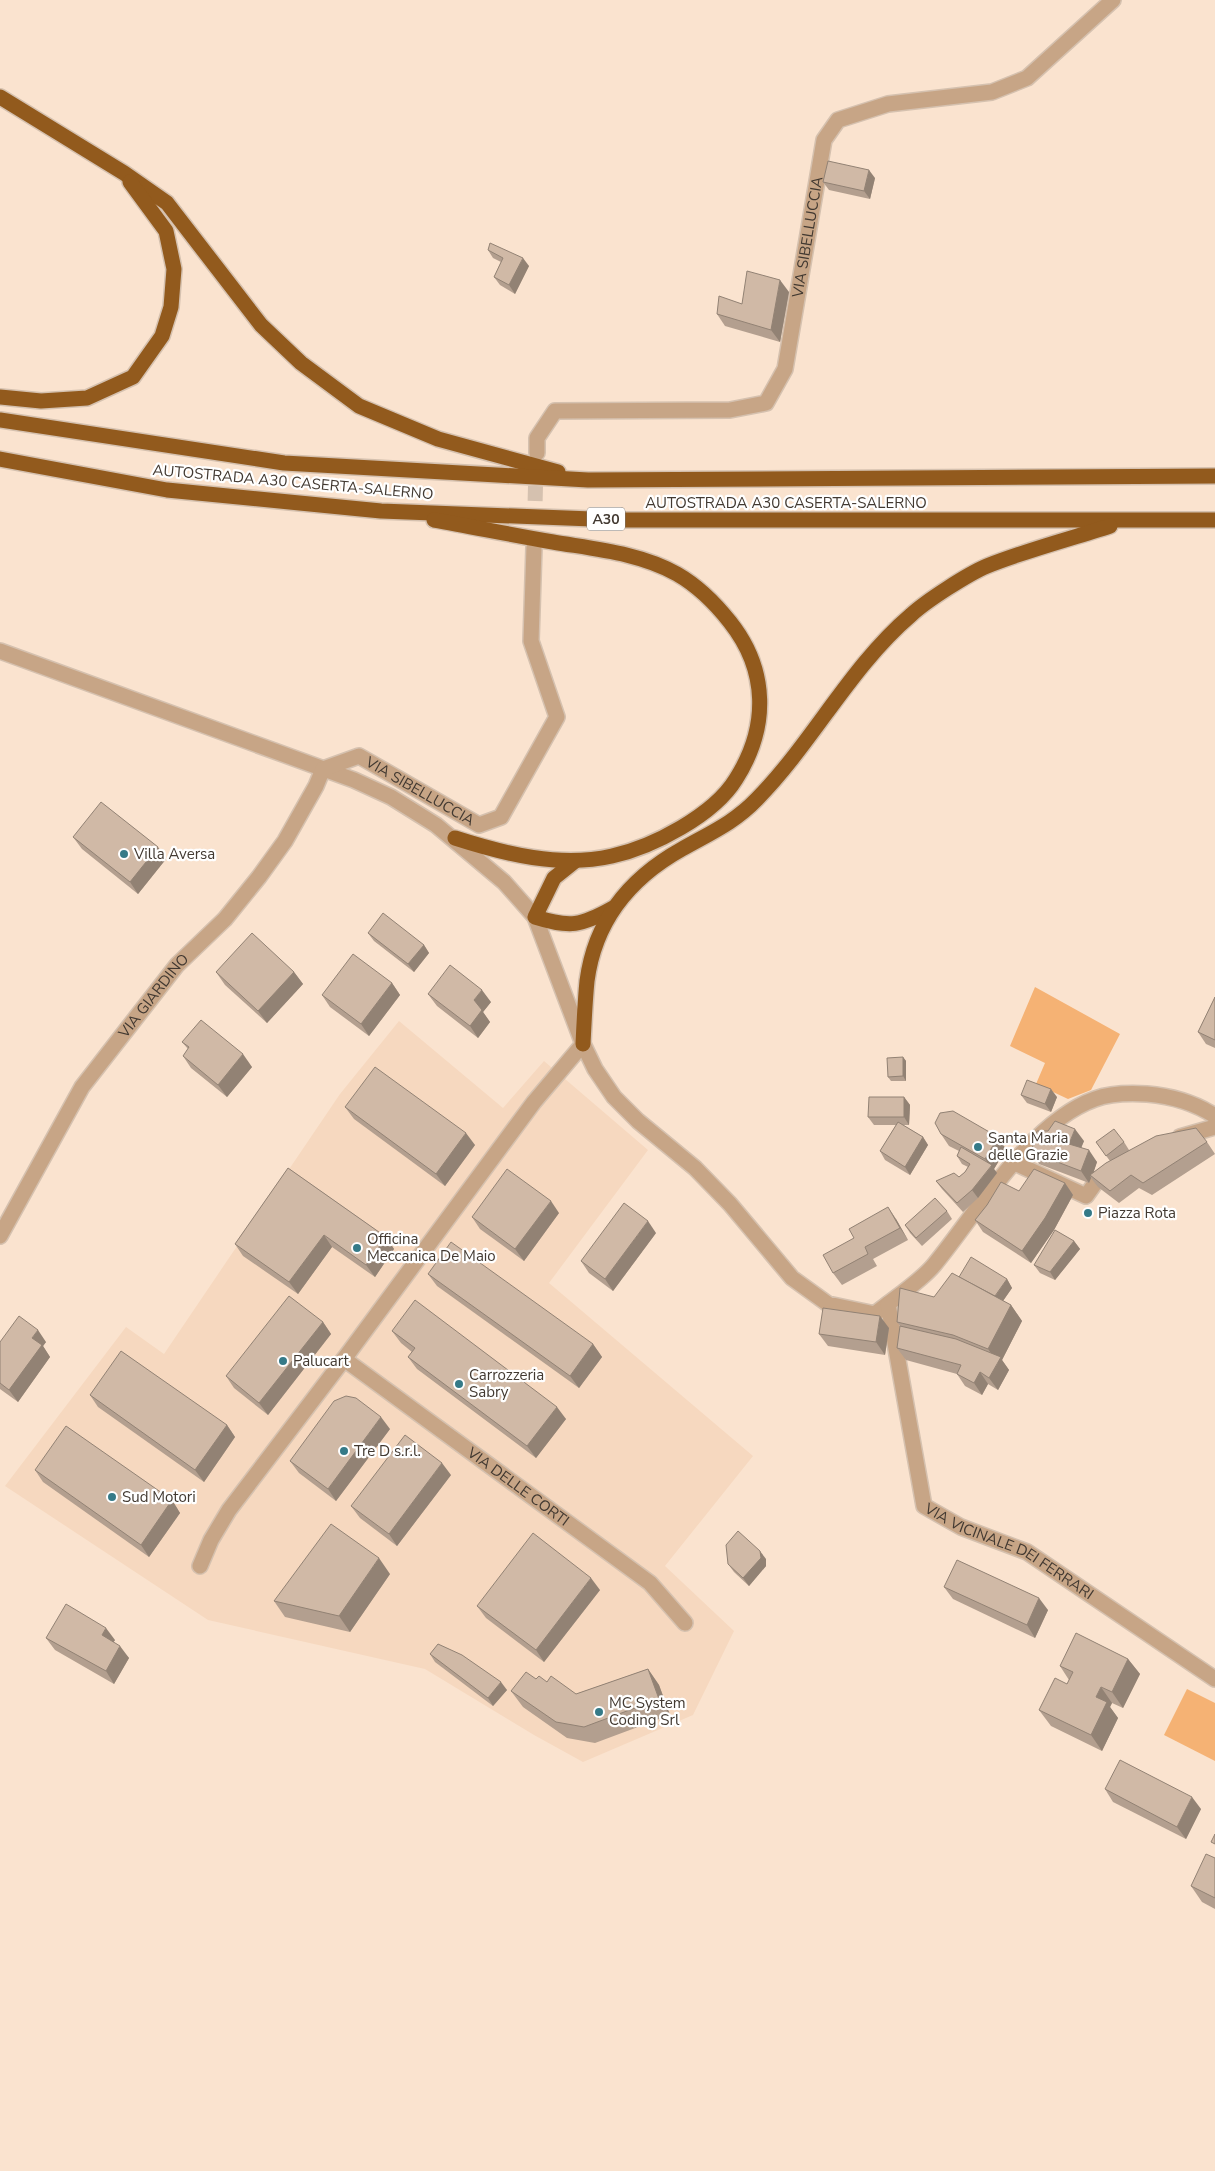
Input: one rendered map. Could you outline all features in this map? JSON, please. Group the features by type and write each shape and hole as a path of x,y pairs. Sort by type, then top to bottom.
{"highway":[{"path":"0,97 124,173 167,203 261,325 301,363 359,406 438,439 588,480"},
{"path":"0,397 41,401 87,398 133,377 162,336 171,307 174,269 166,231 124,173"},
{"name":"AUTOSTRADA A30 CASERTA-SALERNO","path":"0,420 284,463 588,480 1215,476"},
{"name":"AUTOSTRADA A30 CASERTA-SALERNO","path":"0,459 166,490 381,511 618,520 1215,520"},
{"path":"381,511 606,551 644,560 676,573 699,588 722,612 743,638 756,669 761,706 754,742 736,780 715,803 688,824 658,841 613,856 574,862 498,852 455,838"},
{"path":"583,1044 587,979 597,941 613,908 633,884 653,868 682,849 717,831 743,813 763,793 869,658 911,614 985,566 1124,521"},
{"path":"574,862 554,878 535,917 549,922 574,925 594,918 613,908"}],"street":[{"name":"VIA SIBELLUCCIA","path":"536,453 537,438 555,411 730,410 766,404 785,370 824,140 838,120 888,104 992,92 1027,78 1113,0"},
{"name":"VIA SIBELLUCCIA","path":"323,769 358,756 479,825 501,817 557,717 531,641 534,547"},
{"path":"0,651 323,769 391,797 455,838 504,882 535,917 583,1044 595,1069 614,1097 638,1121 695,1168 730,1204 792,1278 828,1304 875,1314 888,1304 932,1267 1015,1163 1046,1130 1068,1112 1096,1099 1130,1093 1170,1096 1215,1116"},
{"name":"VIA GIARDINO","path":"0,1236 82,1087 177,965 225,919 259,877 285,841 316,786 323,769"},
{"path":"200,1566 211,1540 229,1510 344,1359 534,1102 583,1044"},
{"path":"1166,1143 1215,1127"},
{"path":"1015,1163 1086,1196 1096,1182 1123,1162"},
{"name":"VIA VICINALE DEI FERRARI","path":"888,1304 924,1506 961,1527 1027,1552 1215,1679"},
{"name":"VIA DELLE CORTI","path":"344,1359 650,1583 685,1623"}],"shaded area":[{"path":"1035,987 1120,1034 1091,1090 1068,1099 1036,1084 1045,1063 1010,1046"},
{"path":"399,1021 503,1108 544,1061 648,1150 549,1283 753,1456 665,1566 734,1631 693,1715 583,1762 534,1735 425,1669 208,1620 5,1486 126,1327 164,1354 340,1094"},
{"path":"1187,1689 1215,1703 1215,1761 1164,1735"}],"building":[{"path":"828,161 869,170 864,191 823,182"},
{"path":"490,243 523,258 509,285 494,277 503,258 488,250"},
{"path":"747,271 780,280 771,330 717,314 719,296 742,304"},
{"name":"Villa Aversa","path":"101,802 158,847 130,882 73,837"},
{"path":"383,913 424,945 408,964 368,933"},
{"path":"252,933 294,972 258,1011 216,972"},
{"path":"353,954 392,983 361,1024 322,995"},
{"path":"450,965 482,990 474,1000 482,1010 470,1026 428,994"},
{"path":"1215,997 1215,1040 1198,1032"},
{"path":"201,1020 243,1054 218,1085 183,1056 189,1047 182,1042"},
{"path":"903,1057 903,1076 888,1077 887,1058"},
{"path":"375,1067 466,1133 436,1174 345,1107"},
{"path":"1027,1080 1051,1089 1045,1104 1021,1095"},
{"path":"869,1097 904,1097 904,1117 868,1117"},
{"name":"Santa Maria delle Grazie","path":"953,1111 998,1137 985,1159 941,1134 935,1123 940,1113"},
{"path":"1055,1121 1075,1129 1069,1144 1089,1150 1081,1171 1031,1152 1037,1131 1048,1131"},
{"path":"898,1122 923,1137 905,1167 880,1151"},
{"path":"1196,1128 1207,1142 1143,1183 1131,1175 1110,1191 1090,1175 1106,1163 1156,1136"},
{"path":"1114,1129 1124,1142 1106,1156 1096,1142"},
{"path":"961,1147 992,1165 972,1190 957,1203 936,1181 954,1173 959,1177 965,1172 970,1164 957,1156"},
{"path":"288,1168 386,1237 366,1265 324,1235 289,1282 235,1244"},
{"path":"507,1169 551,1201 515,1249 472,1217"},
{"path":"1034,1169 1065,1183 1045,1218 1022,1251 975,1220 1001,1182 1019,1191"},
{"path":"935,1198 947,1211 916,1238 905,1225"},
{"path":"624,1203 648,1221 605,1279 581,1261"},
{"path":"888,1207 900,1228 865,1247 868,1254 833,1273 823,1255 854,1238 849,1229"},
{"path":"1055,1230 1074,1241 1050,1272 1034,1265"},
{"path":"451,1242 593,1344 570,1376 428,1274"},
{"path":"971,1257 1007,1279 995,1296 959,1277"},
{"path":"952,1273 1011,1305 988,1349 953,1335 897,1322 900,1288 934,1297"},
{"name":"Palucart","path":"289,1296 323,1322 259,1403 226,1376"},
{"path":"415,1300 557,1407 527,1446 408,1357 415,1348 392,1331"},
{"path":"823,1308 880,1316 876,1342 819,1334"},
{"path":"19,1316 38,1330 32,1338 42,1345 9,1390 0,1383 0,1342"},
{"path":"900,1326 956,1339 1001,1357 989,1378 980,1372 974,1383 957,1374 961,1365 897,1348"},
{"path":"121,1351 227,1425 195,1470 90,1395"},
{"name":"Tre D s.r.l.","path":"346,1396 356,1398 381,1417 328,1489 290,1461 334,1401"},
{"name":"Sud Motori","path":"66,1426 172,1500 141,1545 35,1470"},
{"path":"405,1435 442,1463 389,1534 351,1506"},
{"path":"331,1524 379,1558 339,1616 274,1601"},
{"path":"738,1531 760,1551 761,1558 743,1578 728,1564 726,1545"},
{"path":"533,1533 591,1578 536,1650 477,1606"},
{"path":"957,1560 1039,1598 1027,1625 944,1587"},
{"path":"66,1604 106,1628 102,1635 120,1646 106,1671 46,1638"},
{"path":"1076,1633 1128,1659 1112,1692 1101,1687 1096,1697 1107,1702 1091,1735 1039,1710 1055,1678 1067,1684 1073,1672 1060,1666"},
{"path":"438,1644 462,1655 501,1682 488,1698 430,1654"},
{"path":"648,1669 659,1699 584,1727 556,1722 511,1691 526,1672 536,1679 539,1676 547,1682 551,1676 576,1694"},
{"path":"1120,1760 1192,1797 1177,1827 1105,1789"},
{"path":"1215,1834 1215,1844 1211,1842"},
{"path":"1206,1854 1215,1858 1215,1898 1191,1886"}],"tunnel":[{"path":"534,547 536,465"}],"place":[{"name":"Villa Aversa","path":"124,854"},
{"name":"Santa Maria delle Grazie","path":"978,1147"},
{"name":"Piazza Rota","path":"1088,1213"},
{"name":"Officina Meccanica De Maio","path":"357,1248"},
{"name":"Palucart","path":"283,1361"},
{"name":"Carrozzeria Sabry","path":"459,1384"},
{"name":"Tre D s.r.l.","path":"344,1451"},
{"name":"Sud Motori","path":"112,1497"},
{"name":"MC System Coding Srl","path":"599,1712"}]}
